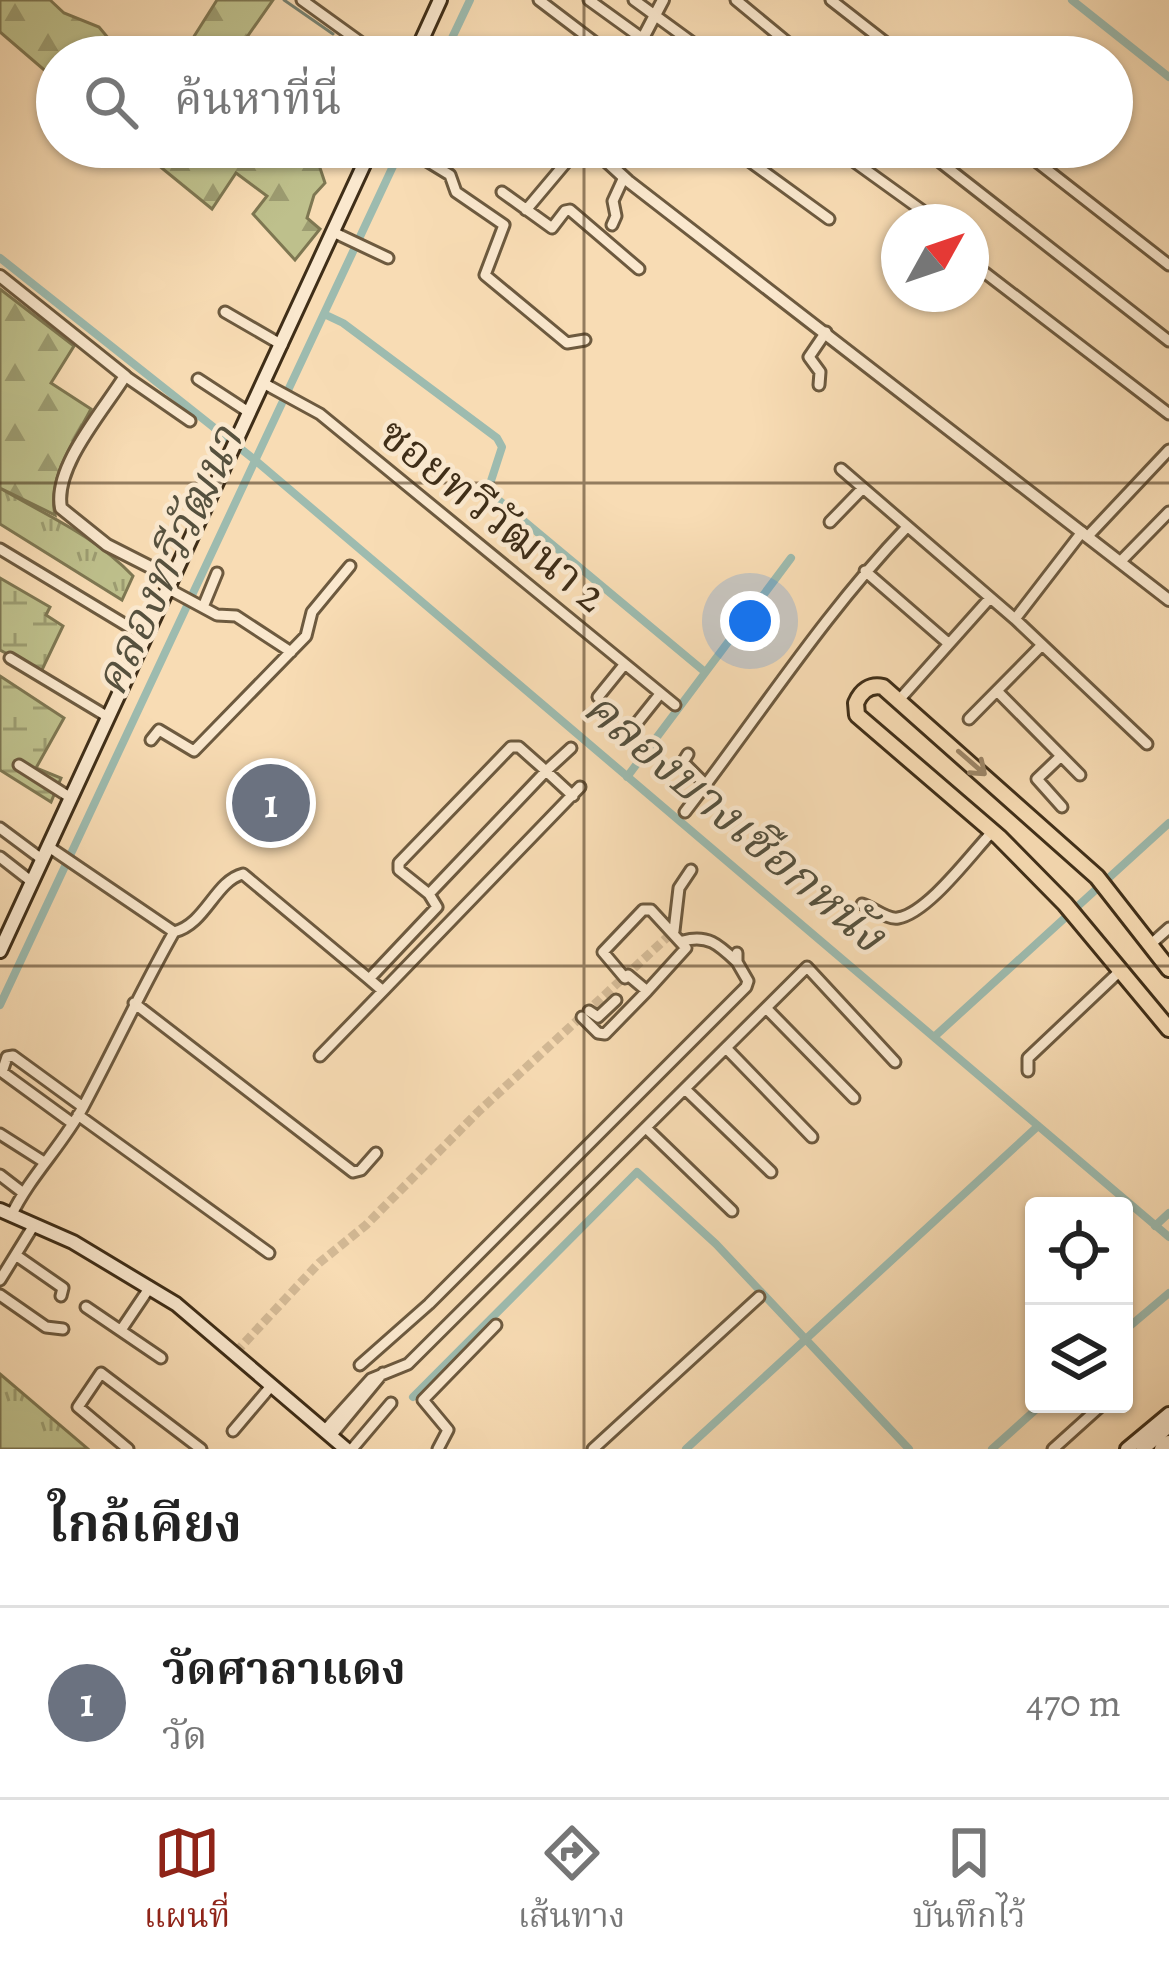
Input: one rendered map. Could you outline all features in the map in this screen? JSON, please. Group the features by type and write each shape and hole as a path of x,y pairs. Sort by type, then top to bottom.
{"main road":[{"path":"424,36 440,0"},
{"path":"0,951 50,854 144,637 172,587 250,413 270,387 282,345 338,234 364,168"},
{"path":"1169,968 1097,878 884,687 863,692 856,703 857,715 992,832 1065,904 1169,1029"},
{"path":"6,1213 73,1242 199,1320 349,1449"},
{"path":"1127,1449 1169,1414"},
{"path":"1142,1449 1169,1426"},
{"path":"1161,1449 1169,1442"}],"street":[{"path":"302,0 352,36"},
{"path":"539,0 586,36"},
{"path":"589,0 639,36"},
{"path":"634,0 684,36"},
{"path":"645,36 663,0"},
{"path":"723,0 737,2 778,36"},
{"path":"750,14 759,0"},
{"path":"831,0 877,36"},
{"path":"440,168 450,175 457,192 505,225 485,274 567,343 585,340"},
{"path":"526,210 562,168"},
{"path":"613,168 1169,599"},
{"path":"759,168 829,219"},
{"path":"863,168 913,204"},
{"path":"948,168 1169,340"},
{"path":"1045,168 1169,266"},
{"path":"612,225 616,216 613,200 624,178"},
{"path":"502,192 552,228 570,210 639,269"},
{"path":"338,234 388,258"},
{"path":"0,276 125,376 190,421"},
{"path":"989,276 1169,414"},
{"path":"225,312 282,345"},
{"path":"819,386 820,372 809,357 826,332"},
{"path":"125,376 71,459 58,499 64,513 202,607 236,616 291,652"},
{"path":"198,379 250,413"},
{"name":"ซอยทวีวัฒนา 2","path":"270,387 320,414 674,705"},
{"path":"1015,619 1085,534 1169,450"},
{"path":"842,469 1015,619 1147,744"},
{"path":"830,522 862,488"},
{"path":"1121,561 1169,512"},
{"path":"685,812 784,673 907,527"},
{"path":"0,549 144,637"},
{"path":"151,740 161,731 194,751 306,635 312,612 350,566"},
{"path":"865,572 948,643"},
{"path":"202,607 217,573"},
{"path":"899,700 990,598"},
{"path":"969,719 1042,646"},
{"path":"10,658 108,717"},
{"path":"598,698 624,664"},
{"path":"998,692 1079,775"},
{"path":"628,734 659,694"},
{"path":"320,1056 577,791 519,747 511,747 399,863 399,869 429,893 437,908 369,979"},
{"path":"429,893 571,748"},
{"path":"688,754 685,767 706,785"},
{"path":"1061,756 1037,778 1062,807"},
{"path":"19,765 71,798"},
{"path":"0,828 81,867 174,932"},
{"path":"862,904 892,919 900,917 927,902 992,832"},
{"path":"0,857 32,882"},
{"path":"674,931 679,888 691,870"},
{"path":"6,1213 78,1115 174,932 190,928 232,877 243,874 382,991"},
{"path":"616,1000 598,1017 585,1014 598,1034 605,1034 646,991 684,951 683,941 650,910 638,914 603,952 646,991"},
{"path":"421,924 434,937"},
{"path":"1151,944 1169,928"},
{"path":"360,1365 429,1304 746,988 748,981 737,958 716,941 698,937 683,941"},
{"path":"328,1433 371,1378 408,1364 819,955"},
{"path":"807,968 896,1062"},
{"path":"1028,1071 1028,1058 1121,970"},
{"path":"134,1003 353,1172 376,1154"},
{"path":"766,1008 854,1098"},
{"path":"726,1048 812,1137"},
{"path":"78,1115 13,1056 2,1066 2,1072 78,1115 269,1253"},
{"path":"686,1089 771,1172"},
{"path":"646,1128 732,1211"},
{"path":"0,1134 44,1162"},
{"path":"0,1174 22,1192"},
{"path":"0,1279 34,1225"},
{"path":"17,1256 63,1288 61,1296"},
{"path":"121,1330 150,1287"},
{"path":"0,1295 46,1327 62,1329"},
{"path":"593,1449 759,1297"},
{"path":"86,1307 160,1358"},
{"path":"438,1449 448,1430 424,1400 496,1325"},
{"path":"128,1449 78,1406 101,1373 201,1449"},
{"path":"233,1431 272,1384"},
{"path":"349,1449 392,1402"},
{"path":"1053,1449 1092,1413"}],"green space":[{"path":"0,0 50,0 106,36 36,36 36,63 0,32"},
{"path":"217,0 273,0 248,36 194,36"},
{"path":"162,168 320,168 325,183 314,195 307,218 320,229 295,260 253,214 267,196 236,173 212,209"},
{"path":"0,289 74,346 51,383 91,409 58,473 55,515 0,488"},
{"path":"0,488 118,562 133,576 122,600 0,524"},
{"path":"0,578 50,607 46,615 63,626 41,672 0,650"},
{"path":"0,676 64,718 36,768 61,778 51,802 0,770"},
{"path":"0,1374 88,1449 0,1449"}],"waterway":[{"path":"284,0 333,34"},
{"name":"คลองทวีวัฒนา","path":"453,36 470,0"},
{"path":"1072,0 1117,36"},
{"path":"1133,48 1169,77"},
{"name":"คลองทวีวัฒนา","path":"0,1005 392,168"},
{"name":"คลองบางเชือกหนัง","path":"0,258 255,460 1169,1237"},
{"path":"324,314 343,323 497,438 502,447 489,487 494,496 705,672"},
{"path":"627,777 791,558"},
{"path":"934,1037 1169,823"},
{"path":"686,1449 1038,1126"},
{"path":"413,1397 637,1172 716,1244 909,1449"},
{"path":"1155,1226 1169,1213"},
{"path":"1133,1323 1169,1293"},
{"path":"992,1449 1032,1413"}],"tunnel":[{"path":"236,1352 319,1263 366,1225 478,1112 674,931"}],"place":[{"name":"วัดศาลาแดง","path":"271,803"}]}
